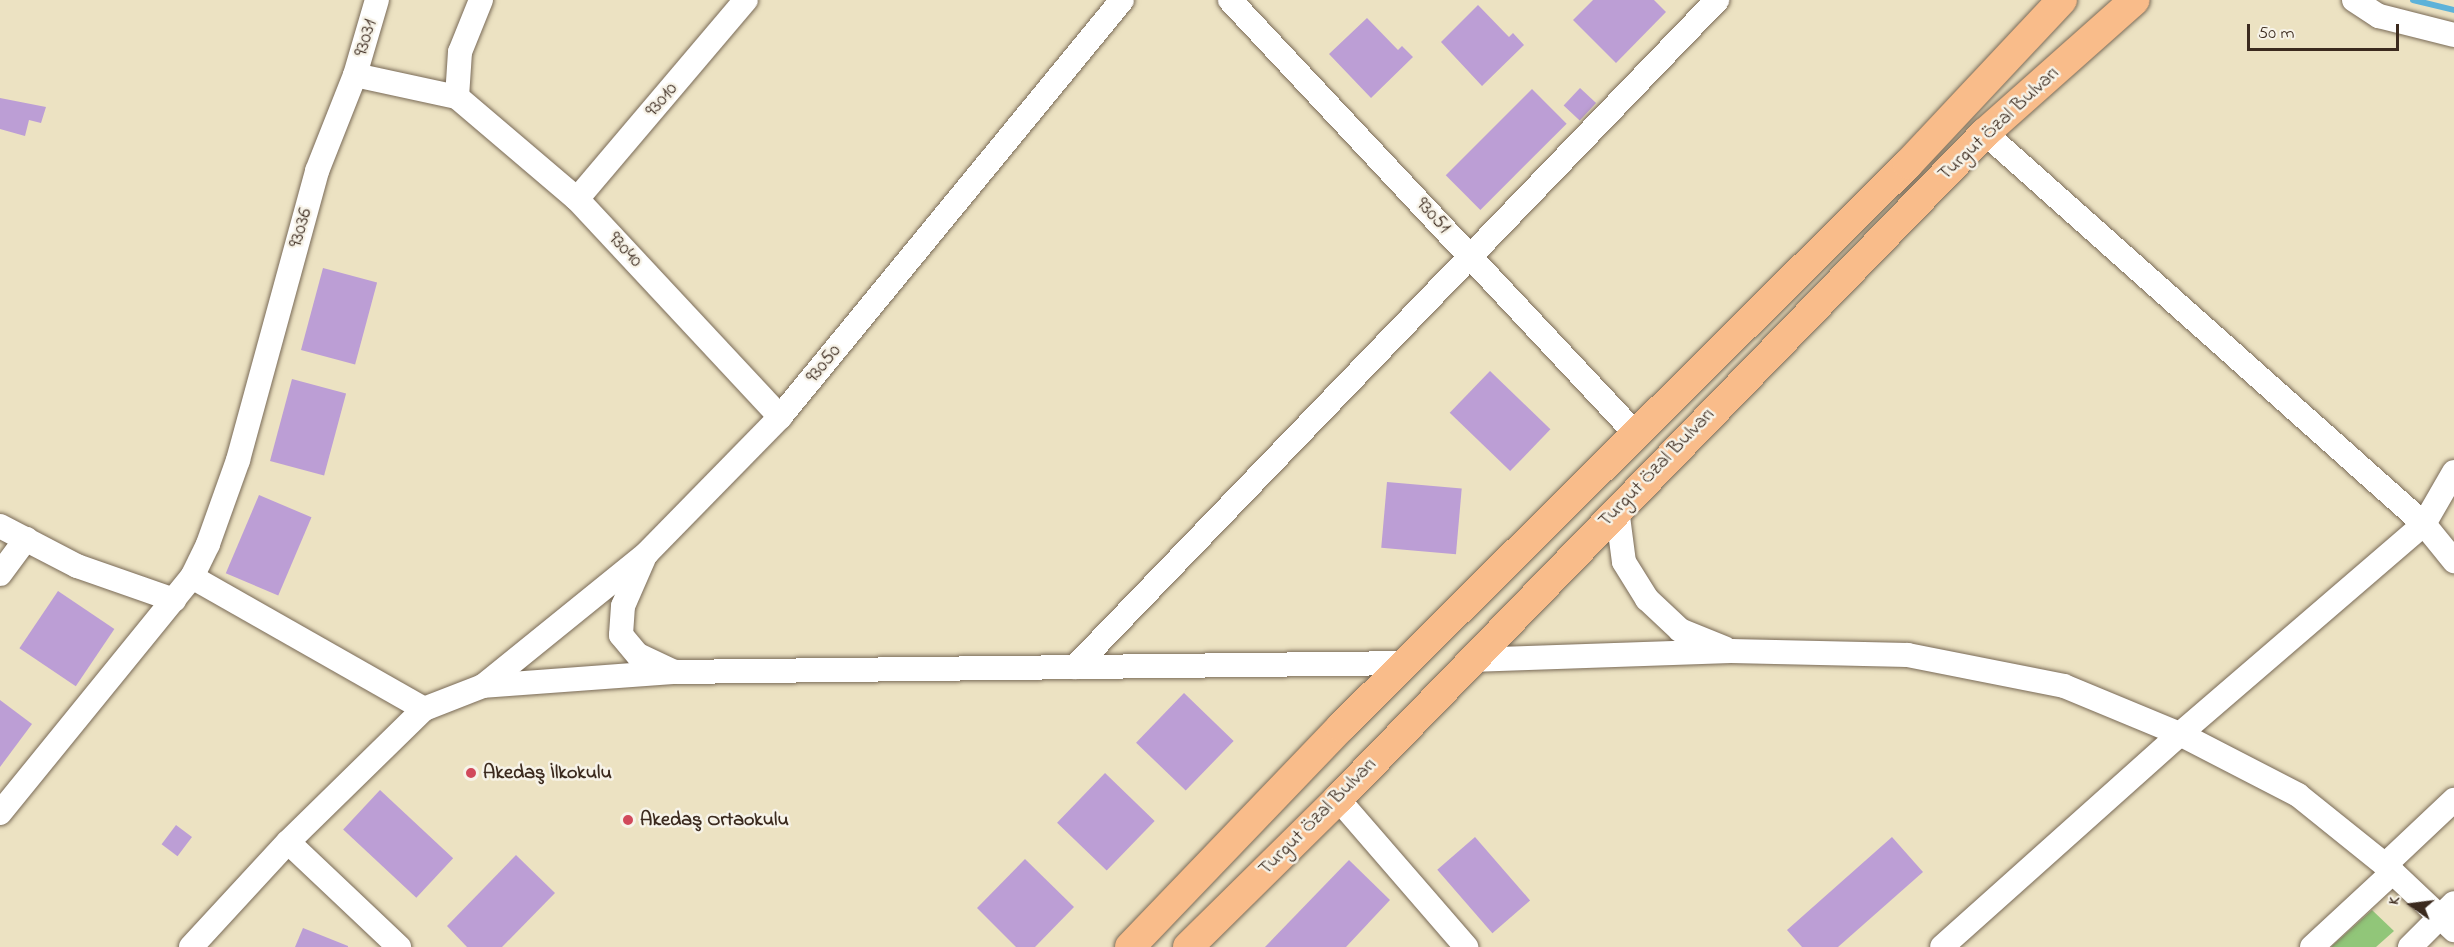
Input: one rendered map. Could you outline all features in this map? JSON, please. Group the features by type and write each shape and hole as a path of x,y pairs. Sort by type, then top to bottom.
{"main road":[{"name":"Turgut Özal Bulvarı","path":"1130,947 1341,727 1908,164 2061,0"},
{"name":"Turgut Özal Bulvarı","path":"1188,947 1338,799 1470,660 1985,134 2135,0"}],"street":[{"name":"93031","path":"355,75 377,0"},
{"path":"355,75 457,97 460,52 481,0"},
{"name":"93010","path":"577,199 746,0"},
{"name":"93050","path":"483,686 646,553 780,417 1122,0"},
{"name":"93051","path":"1230,0 1636,434"},
{"path":"1075,667 1717,0"},
{"path":"2354,0 2379,16 2454,35"},
{"name":"93036","path":"0,813 192,577 208,544 238,460 317,171 355,75"},
{"name":"93040","path":"457,97 577,199 780,417"},
{"path":"1985,134 2424,524 2454,561"},
{"path":"1942,947 2180,734 2424,524 2454,472"},
{"path":"1617,509 1624,562 1647,599 1680,630 1731,651"},
{"path":"0,526 77,566 174,600"},
{"path":"0,574 26,539"},
{"path":"646,553 623,606 621,635 638,655 674,672"},
{"path":"192,577 424,709"},
{"path":"1470,660 1731,651 1908,655 2064,686 2180,734 2298,795 2449,916 2410,947"},
{"path":"191,947 288,842 424,709 483,686 674,672 1408,663"},
{"path":"1338,799 1466,947"},
{"path":"2312,947 2454,800"},
{"path":"288,842 399,947"}],"green space":[{"path":"2372,910 2394,931 2376,947 2331,947"}],"building":[{"path":"1593,0 1654,0 1666,12 1616,63 1573,20"},
{"path":"1478,5 1509,37 1513,33 1524,45 1482,86 1441,42"},
{"path":"1367,18 1398,50 1402,46 1413,57 1371,98 1329,54"},
{"path":"1580,88 1596,103 1580,121 1564,106"},
{"path":"1532,89 1567,124 1480,210 1446,175"},
{"path":"0,98 46,107 41,123 29,120 25,136 0,129"},
{"path":"323,268 377,282 355,365 301,350"},
{"path":"1490,371 1550,429 1510,471 1450,413"},
{"path":"292,379 346,393 324,476 270,461"},
{"path":"1387,482 1462,489 1456,554 1381,548"},
{"path":"259,495 311,517 278,596 226,573"},
{"path":"58,591 114,629 76,686 19,648"},
{"path":"1184,693 1234,741 1186,791 1136,743"},
{"path":"0,700 32,724 0,767"},
{"path":"1105,773 1155,821 1107,871 1057,823"},
{"path":"380,790 453,858 416,898 343,829"},
{"path":"176,825 192,837 178,856 162,844"},
{"path":"1475,837 1530,900 1492,933 1437,870"},
{"path":"1892,837 1923,872 1838,947 1802,947 1787,930"},
{"path":"516,855 555,893 502,947 467,947 447,926"},
{"path":"1025,859 1074,907 1035,947 1016,947 977,908"},
{"path":"1349,860 1390,900 1346,947 1265,947"},
{"path":"303,928 348,946 348,947 295,947"}],"waterway":[{"path":"2413,0 2454,10"}],"place":[{"name":"Akedaş İlkokulu","path":"471,773"},
{"name":"Akedaş Ortaokulu","path":"628,820"}]}
